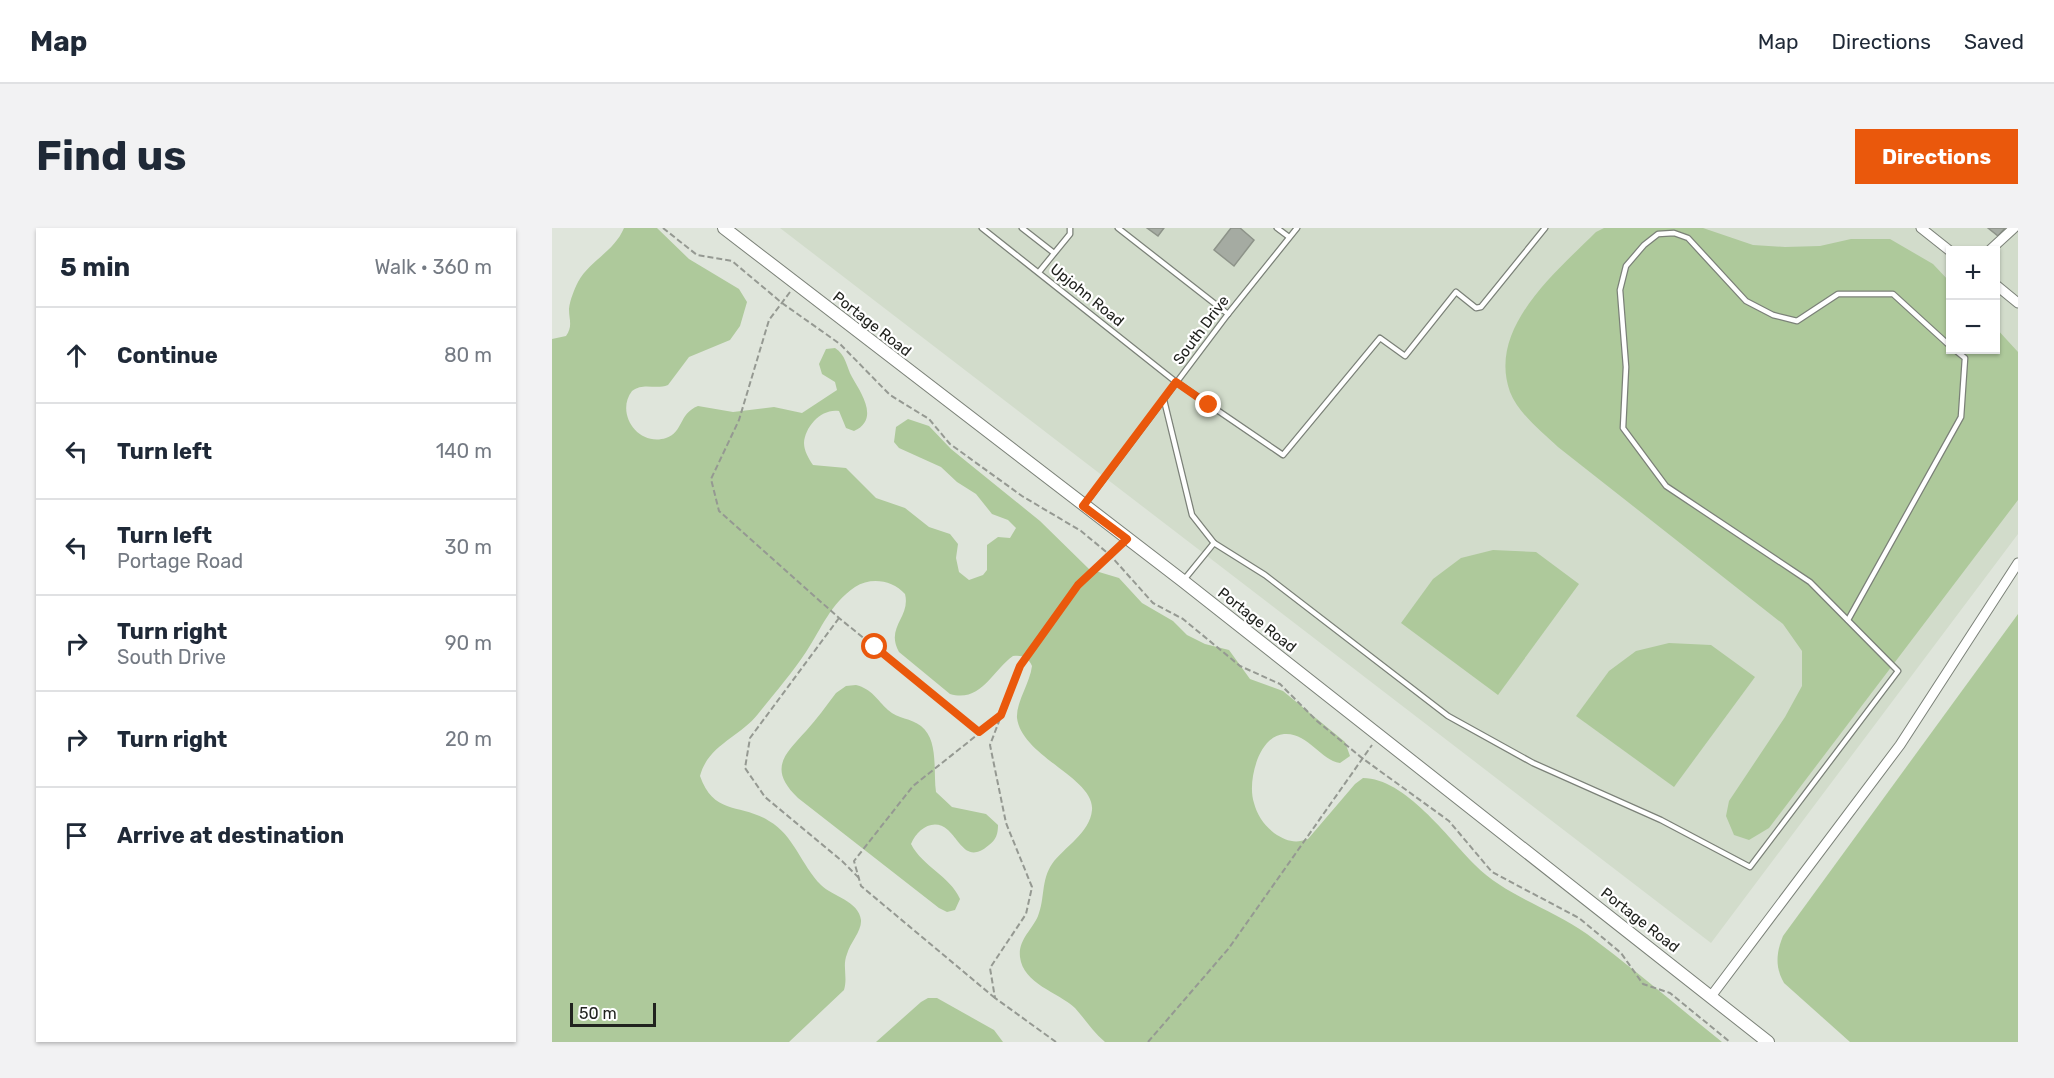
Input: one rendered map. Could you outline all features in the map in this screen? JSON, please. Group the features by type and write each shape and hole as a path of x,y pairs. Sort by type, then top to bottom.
{"main road":[{"name":"Portage Road","path":"724,228 1183,581 1712,995 1768,1042"}],"street":[{"path":"1921,228 1946,248"},
{"path":"1995,246 2016,228"},
{"path":"2000,289 2018,303"},
{"path":"1712,995 1900,745 2018,563"}],"lane":[{"name":"Upjohn Road","path":"982,228 1176,382 1283,455 1380,338 1405,356 1456,292 1476,308 1481,307 1545,228"},
{"path":"1022,228 1054,253"},
{"path":"1039,272 1070,234 1070,228"},
{"path":"1118,228 1228,314"},
{"path":"1277,228 1289,237"},
{"name":"South Drive","path":"1083,506 1228,314 1297,228"},
{"path":"1164,400 1192,515 1214,543 1265,575 1448,716 1533,763 1661,820 1750,867 1898,671 1810,582 1666,486 1623,428 1626,367 1620,290 1626,266 1644,245 1658,234 1674,232 1688,238 1746,301 1773,315 1797,321 1838,294 1893,294 1946,342"},
{"path":"1848,620 1961,417 1965,358 1960,354"},
{"path":"1183,581 1214,543"}],"path":[{"path":"663,228 697,255 732,261 782,303 840,344 890,394 929,419 950,444 1022,496 1081,531 1110,555 1153,603 1183,619 1240,666 1280,684 1317,721 1362,758 1449,821 1492,872 1579,918 1621,953 1643,984 1670,993 1730,1042"},
{"path":"796,284 769,320 739,420 711,479 719,511 839,618 979,732"},
{"path":"995,998 990,968 1026,914 1032,887 1006,823 990,745 1020,666 1078,585 1127,539"},
{"path":"839,618 750,738 745,768 765,797 842,861 860,879"},
{"path":"1001,715 914,786 854,861 861,886 995,998 1056,1042"},
{"path":"1148,1042 1229,948 1362,758 1381,736"}],"shaded area":[{"path":"780,228 2018,228 2018,534 1711,943"}],"green space":[{"path":"624,228 657,228 689,259 739,289 747,302 740,326 730,340 689,357 668,385 645,386 632,391 627,400 626,409 632,426 638,433 646,438 666,438 676,432 687,414 698,406 733,412 774,407 802,413 837,390 835,382 822,374 819,364 826,349 835,348 844,357 863,398 867,413 866,420 854,431 846,428 839,411 826,412 821,415 807,430 804,443 813,465 846,468 876,498 905,508 929,527 950,534 958,544 956,558 959,572 969,580 983,575 987,570 987,545 998,537 1010,538 1016,528 1008,520 992,514 976,494 957,482 941,467 899,448 894,442 896,427 908,419 929,426 951,449 1040,521 1089,569 1119,578 1142,603 1173,621 1187,635 1205,644 1229,650 1250,679 1283,691 1345,742 1350,756 1340,763 1326,757 1300,737 1284,734 1267,743 1257,762 1252,794 1259,816 1274,833 1291,841 1308,839 1355,784 1363,778 1379,781 1410,798 1475,865 1501,886 1587,934 1722,1042 1105,1042 1075,1008 1042,987 1027,974 1020,957 1023,940 1040,910 1049,870 1057,858 1082,833 1092,810 1090,798 1082,788 1031,744 1022,732 1017,712 1032,666 1029,660 1025,657 1013,656 978,690 961,696 950,694 899,652 895,636 905,609 905,594 888,583 874,581 855,587 839,601 783,683 751,722 710,756 700,776 706,789 721,803 759,816 778,827 821,885 850,903 859,913 860,928 846,958 844,990 789,1042 552,1042 552,339 566,336 570,326 570,302 578,282 620,236"},
{"path":"1604,228 1703,228 1753,245 1785,247 1820,246 1851,239 1890,239 1933,264 1946,278 1946,354 2000,354 2000,332 2018,352 2018,500 1769,828 1749,840 1734,835 1726,816 1729,801 1785,717 1802,686 1802,651 1783,624 1558,447 1524,415 1510,392 1505,368 1508,346 1517,324 1529,303 1545,283 1596,232"},
{"path":"1493,550 1536,552 1579,584 1498,695 1401,623 1433,579 1461,558"},
{"path":"2018,614 2018,1042 1850,1042 1784,983 1779,971 1778,960 1783,936"},
{"path":"1669,643 1711,645 1755,677 1674,787 1576,716 1609,671 1636,651"},
{"path":"856,685 870,692 892,713 917,723 927,732 933,748 936,792 952,807 986,814 998,825 993,841 975,852 965,849 948,830 937,825 926,826 911,844 922,859 956,891 960,899 955,910 947,912 939,908 798,798 784,779 782,763 791,748 836,693 846,686"},
{"path":"928,998 937,998 994,1030 1003,1042 876,1042"}],"building":[{"path":"1147,228 1164,228 1158,236"},
{"path":"1231,228 1240,228 1254,240 1234,266 1214,250"},
{"path":"1988,228 2005,228 1998,236"}],"route":[{"path":"875,647 979,732 1001,715 1020,666 1078,585 1127,539 1083,506 1176,382 1209,405"}]}
